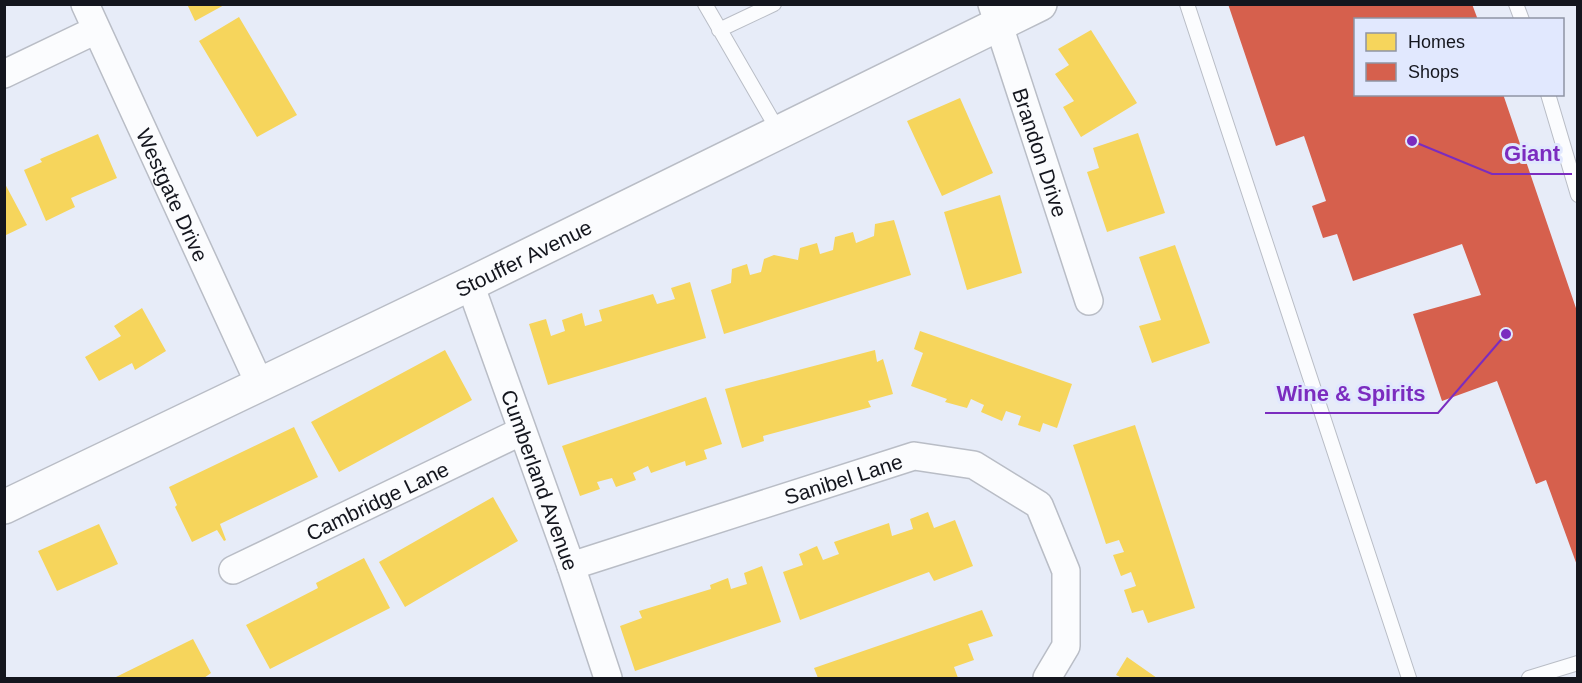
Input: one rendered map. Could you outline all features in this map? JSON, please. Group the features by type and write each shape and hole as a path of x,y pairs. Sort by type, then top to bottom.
{"street":[{"name":"Westgate Drive","path":"85,4 260,385"},
{"name":"Stouffer Avenue","path":"4,507 470,284 779,132 996,14 1040,4"},
{"name":"Brandon Drive","path":"996,14 1089,301"},
{"path":"4,74 96,30"},
{"name":"Cumberland Avenue","path":"470,284 571,566 608,678"},
{"name":"Cambridge Lane","path":"233,570 522,431"},
{"name":"Sanibel Lane","path":"571,566 914,456 974,465 1039,505 1066,571 1066,646 1047,678"}],"lane":[{"path":"705,4 779,132"},
{"path":"719,30 774,4"},
{"path":"1187,4 1409,678"},
{"path":"1549,96 1578,195"},
{"path":"1529,678 1578,663"}],"building: Homes":[{"path":"187,4 226,4 195,21"},
{"path":"239,17 297,115 257,137 199,41"},
{"path":"1091,30 1137,103 1081,137 1063,107 1074,101 1055,74 1069,65 1058,49"},
{"path":"960,98 993,173 942,196 907,121"},
{"path":"1138,133 1165,213 1107,232 1087,172 1099,168 1093,148"},
{"path":"98,134 117,178 71,198 75,207 46,221 24,170 42,162 40,159"},
{"path":"4,182 27,225 4,236"},
{"path":"1000,195 1022,273 967,290 944,212"},
{"path":"894,220 911,275 724,334 711,290 731,283 732,269 747,264 750,275 761,272 764,259 774,255 798,260 800,248 817,243 820,254 833,250 835,237 853,232 856,243 874,236 875,224"},
{"path":"1175,245 1210,343 1152,363 1139,326 1161,320 1139,257"},
{"path":"690,282 706,338 548,385 529,324 546,319 551,336 565,331 562,320 582,313 585,326 602,321 599,310 653,294 657,304 675,299 671,288"},
{"path":"142,308 166,351 135,370 132,363 99,381 85,357 121,336 114,326"},
{"path":"920,331 1072,384 1057,428 1043,423 1040,432 1018,425 1021,416 1006,411 1002,421 981,412 984,405 971,399 967,408 945,402 947,399 911,386 923,353 914,349"},
{"path":"445,350 472,400 339,472 311,422"},
{"path":"875,350 877,362 883,359 893,394 868,401 871,407 763,436 764,441 742,448 725,389"},
{"path":"706,397 722,444 704,450 707,459 686,466 685,461 651,473 648,466 633,473 636,480 616,487 612,478 597,482 600,489 580,496 562,446"},
{"path":"1135,425 1195,608 1148,623 1143,610 1132,613 1124,590 1136,586 1131,572 1121,576 1113,555 1124,552 1119,540 1106,544 1073,445"},
{"path":"294,427 318,477 220,524 226,540 224,541 217,530 192,542 175,507 177,505 169,487"},
{"path":"493,497 518,541 405,607 379,562"},
{"path":"928,512 934,528 955,520 973,566 934,581 929,572 800,620 783,572 803,565 799,554 817,546 823,560 839,554 834,542 889,523 892,536 913,529 910,519"},
{"path":"99,524 118,564 57,591 38,551"},
{"path":"364,558 390,608 270,669 246,625 318,588 316,583"},
{"path":"762,566 781,622 635,671 620,626 642,618 639,611 711,589 710,585 728,578 731,589 747,584 744,573"},
{"path":"982,610 993,636 968,644 974,660 954,667 958,678 818,678 814,668"},
{"path":"193,639 211,673 204,678 114,678"},
{"path":"1127,657 1157,678 1122,678 1116,675"}],"building: Shops":[{"path":"1228,4 1472,4 1477,18 1354,18 1354,96 1504,96 1578,314 1578,568 1546,480 1536,484 1497,381 1442,401 1413,314 1481,295 1462,244 1353,281 1337,234 1323,238 1312,206 1326,201 1304,136 1276,146"}],"place":[{"name":"Giant","path":"1412,141"},
{"name":"Wine & Spirits","path":"1506,334"}]}
